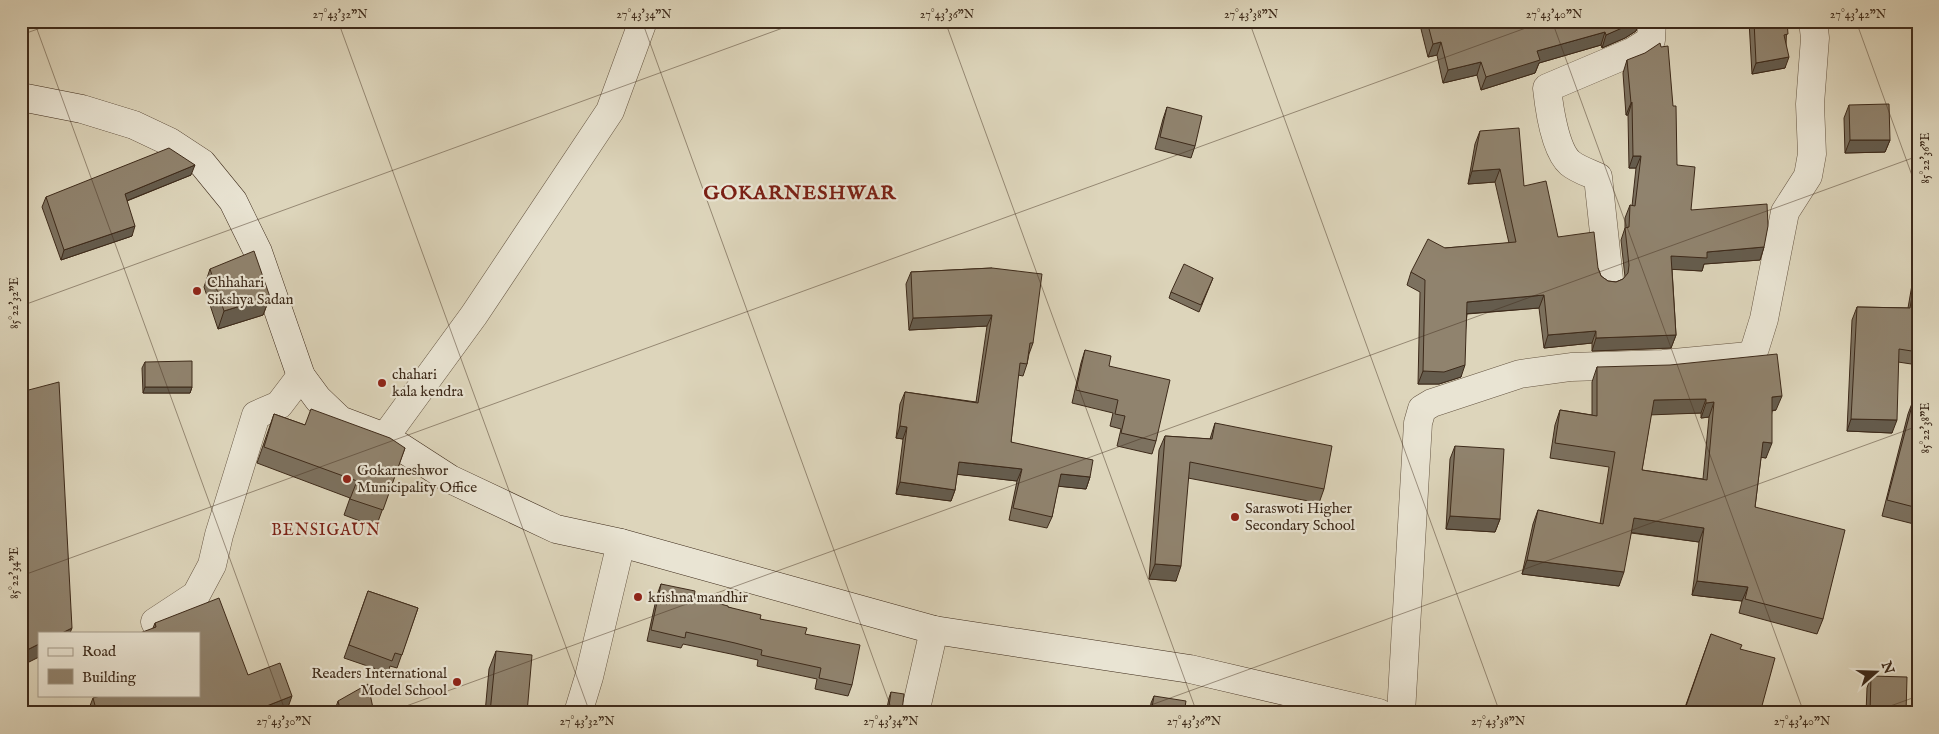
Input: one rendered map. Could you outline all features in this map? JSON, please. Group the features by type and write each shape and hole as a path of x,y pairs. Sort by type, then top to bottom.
{"street":[{"path":"385,438 474,315 610,111 643,21"},
{"path":"1609,279 1598,177 1570,163 1561,152 1546,88 1632,52 1651,40 1652,21"},
{"path":"1401,713 1418,423 1422,409 1432,403 1520,374 1571,367 1663,364 1749,356 1755,348 1764,319 1785,212 1808,176 1812,154 1810,104 1815,38 1813,21"},
{"path":"21,98 82,110 134,125 170,142 202,163 233,201 258,252 301,376 318,399 340,420 385,438 450,479 556,529 620,543 934,630 1190,669 1379,713"},
{"path":"155,622 196,595 212,565 219,535 256,415 279,405 301,376"},
{"path":"578,713 589,677 620,543"},
{"path":"915,713 934,630"}],"building":[{"path":"1427,21 1636,21 1606,35 1605,32 1537,51 1540,60 1486,77 1481,62 1448,70 1441,42 1433,44"},
{"path":"1754,21 1787,21 1788,34 1784,35 1789,57 1756,63"},
{"path":"1660,43 1661,47 1668,46 1673,106 1676,106 1677,165 1695,167 1691,210 1767,204 1768,226 1764,247 1707,252 1707,258 1671,256 1676,335 1596,338 1596,331 1548,335 1544,295 1467,302 1465,365 1444,372 1423,371 1425,280 1411,272 1428,239 1445,248 1516,242 1500,169 1472,171 1480,131 1519,128 1524,186 1546,181 1558,237 1594,232 1598,268 1601,276 1608,281 1616,282 1623,279 1628,273 1629,265 1625,228 1629,227 1630,205 1635,206 1641,156 1633,156 1632,102 1627,60 1645,53"},
{"path":"1889,104 1890,140 1850,140 1849,105"},
{"path":"1167,107 1202,116 1195,146 1160,137"},
{"path":"169,148 195,165 125,194 135,226 64,250 46,197"},
{"path":"254,251 270,297 224,311 210,269"},
{"path":"1918,262 1918,352 1899,349 1897,420 1851,419 1857,307 1910,308"},
{"path":"1184,264 1213,278 1201,305 1171,292"},
{"path":"992,268 1042,274 1033,343 1030,343 1027,364 1020,363 1011,442 1093,460 1090,477 1061,474 1052,517 1013,508 1022,469 959,462 955,490 900,482 907,427 900,426 905,392 978,403 992,315 913,318 911,272"},
{"path":"1085,350 1111,356 1109,366 1170,380 1156,441 1121,433 1125,416 1115,414 1118,400 1076,390"},
{"path":"1777,354 1782,396 1772,397 1772,443 1763,442 1755,507 1845,530 1823,619 1745,599 1748,587 1697,581 1704,528 1634,518 1624,572 1527,560 1538,510 1603,524 1615,452 1555,443 1560,410 1597,416 1597,367 1670,365","holes":["1706,399 1706,403 1714,402 1707,480 1642,470 1654,400"]},
{"path":"192,361 192,387 145,387 145,362"},
{"path":"59,382 72,628 64,632 38,632 38,644 21,653 21,392"},
{"path":"1914,398 1918,398 1918,508 1887,500"},
{"name":"Gokarneshwor Municipality Office","path":"311,409 390,438 405,448 383,510 350,499 357,481 264,447 274,414 305,425"},
{"path":"1215,423 1332,446 1324,489 1190,462 1181,566 1155,564 1165,436 1212,439"},
{"path":"1455,446 1504,449 1500,519 1450,516"},
{"path":"661,584 695,591 694,597 761,615 760,619 807,628 805,634 860,645 852,685 819,678 821,668 761,655 762,650 686,632 685,638 651,630"},
{"path":"368,591 418,608 402,655 395,653 392,661 349,645"},
{"path":"219,598 248,675 280,663 292,696 249,713 81,713 96,709 93,698 100,696 200,696 200,632 143,632 156,627 155,623"},
{"path":"1711,634 1742,645 1740,649 1775,658 1760,713 1696,713 1685,709"},
{"path":"496,651 532,655 527,713 490,713"},
{"path":"1871,676 1907,677 1906,713 1870,713"},
{"path":"368,684 374,713 341,713 338,701"},
{"path":"891,692 904,694 902,711 904,713 888,713"},
{"path":"1154,696 1186,701 1184,713 1151,713"}],"place":[{"name":"Chhahari Sikshya Sadan","path":"197,291"},
{"name":"chahari kala kendra","path":"382,383"},
{"name":"Gokarneshwor Municipality Office","path":"347,479"},
{"name":"Saraswoti Higher Secondary School","path":"1235,517"},
{"name":"krishna mandhir","path":"638,597"},
{"name":"Readers International Model School","path":"457,682"}],"district":[{"name":"GOKARNESHWAR","path":"800,192"},
{"name":"BENSIGAUN","path":"326,529"}]}
